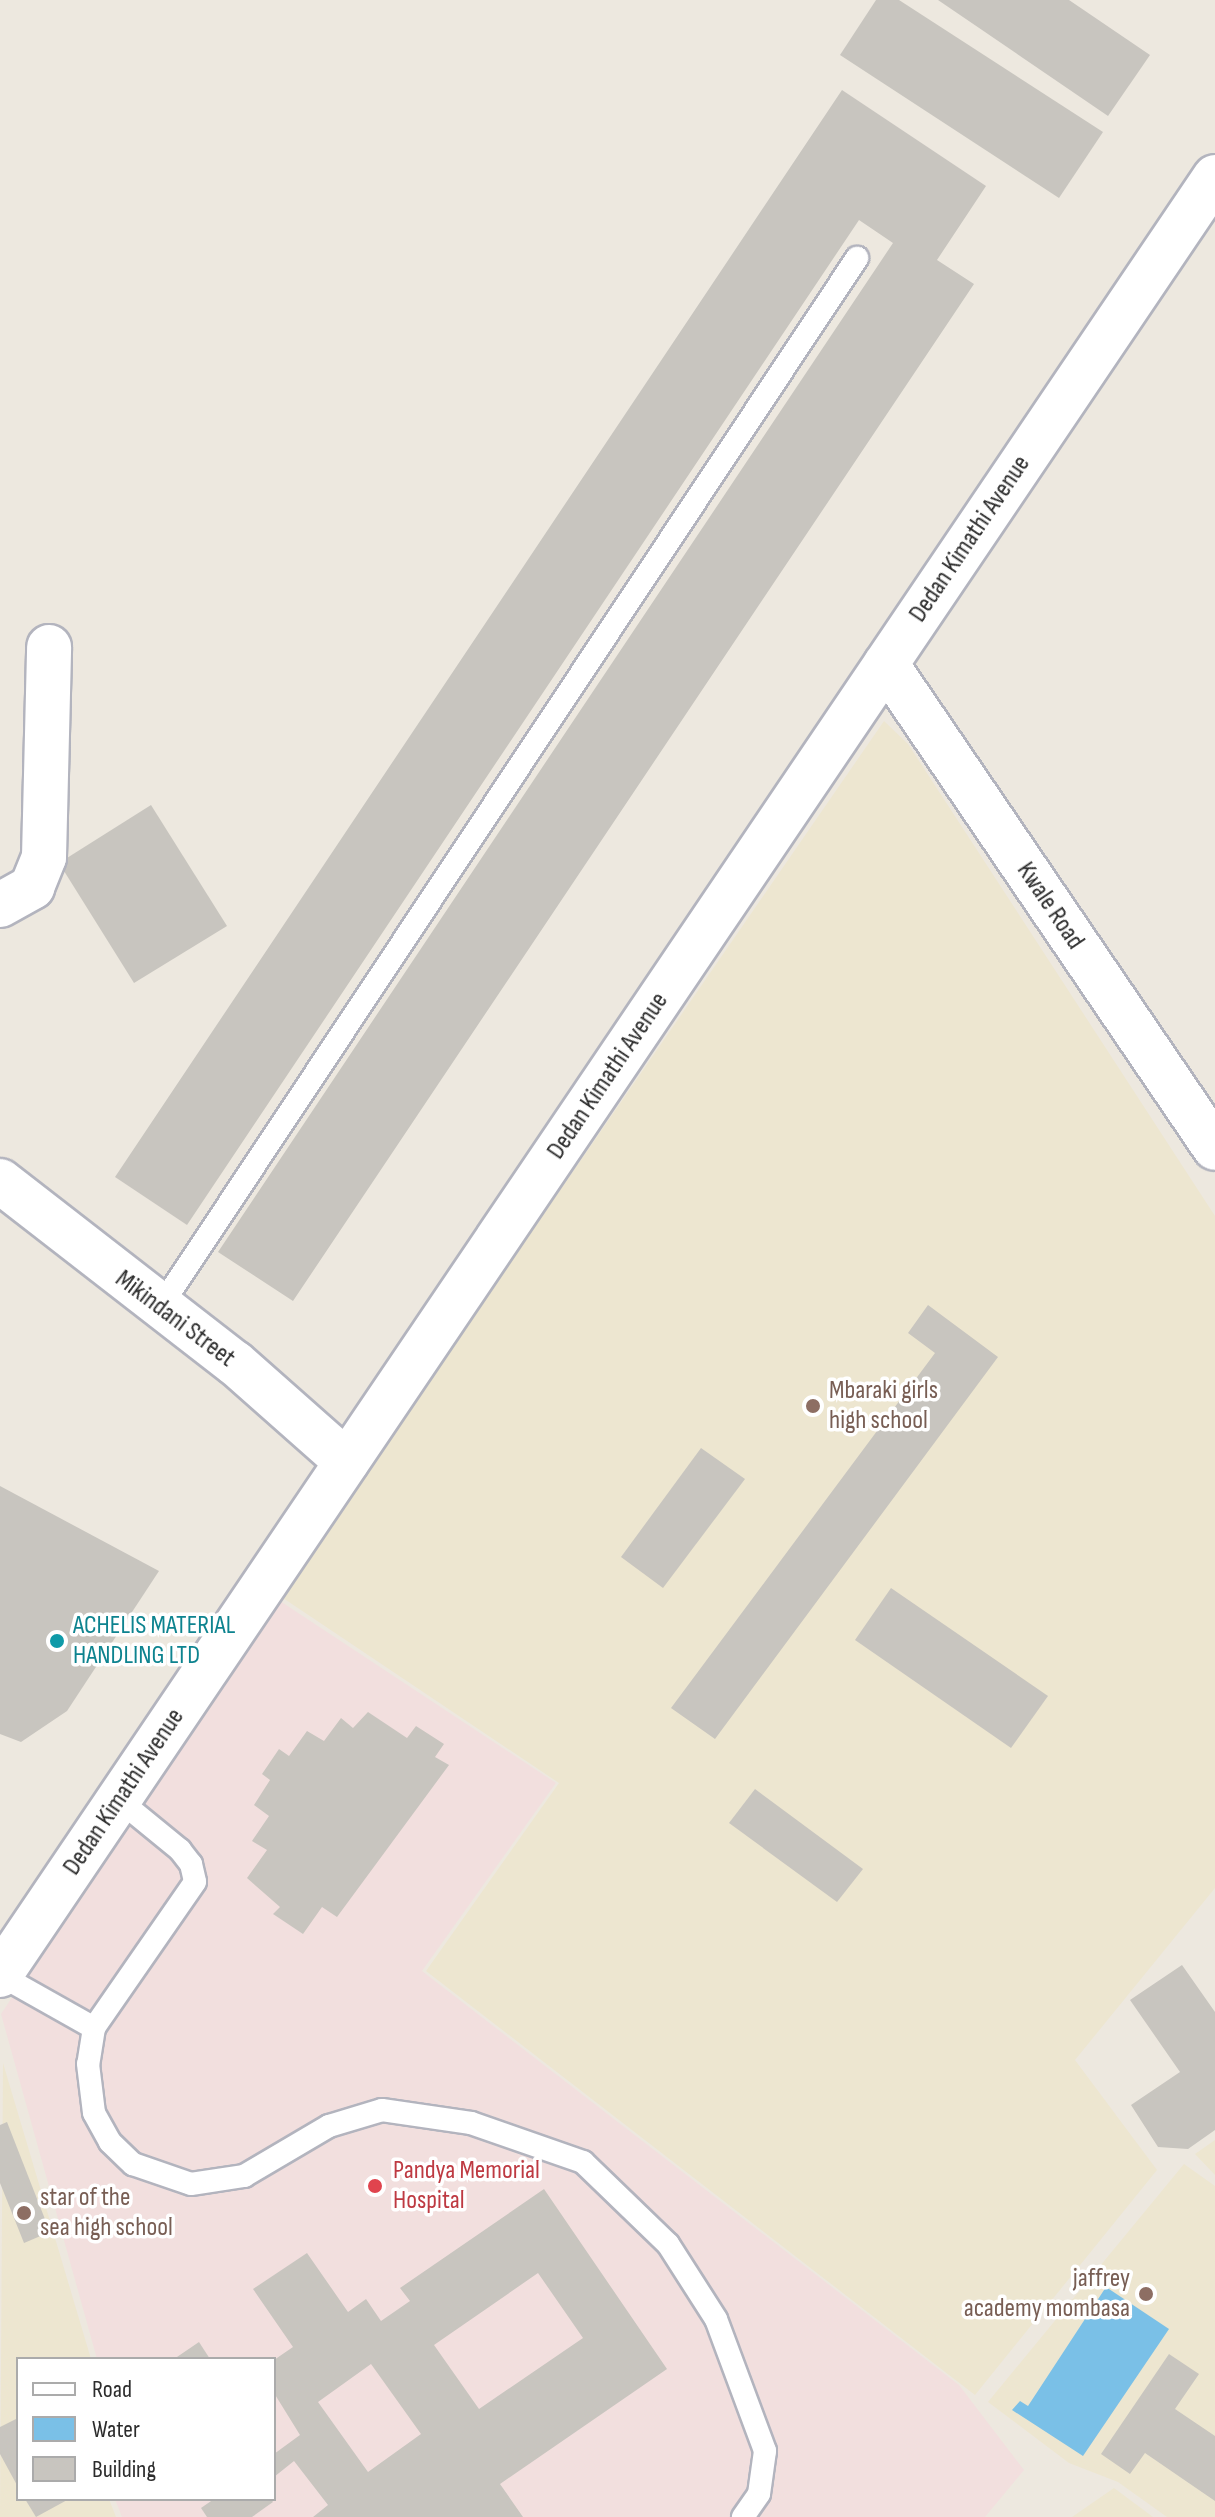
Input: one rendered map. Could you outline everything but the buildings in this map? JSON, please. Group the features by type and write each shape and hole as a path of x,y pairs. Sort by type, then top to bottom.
{"street":[{"name":"Dedan Kimathi Avenue","path":"0,1975 1215,177"},
{"path":"0,905 32,887 44,857 49,647"},
{"name":"Kwale Road","path":"886,664 1215,1148"},
{"name":"Mikindani Street","path":"3,1196 235,1363 347,1462"}],"lane":[{"path":"159,1309 857,258"},
{"path":"119,1800 180,1850 191,1864 195,1882 94,2028 88,2064 94,2113 110,2142 133,2164 191,2184 244,2176 329,2126 382,2110 471,2123 583,2162 668,2244 716,2319 765,2451 759,2494 743,2517"},
{"path":"0,1975 94,2028"}],"shaded area":[{"name":"Mbaraki girls high school","path":"884,721 908,744 1215,1216 1215,1888 1075,2060 1157,2170 975,2395 426,1971 559,1783 280,1596"},
{"name":"Pandya Memorial Hospital","path":"277,1599 556,1783 422,1971 959,2385 1024,2470 985,2517 122,2517 116,2501 276,2501 276,2357 96,2357 1,2014"},
{"name":"star of the sea high school","path":"3,2063 90,2357 16,2357 16,2501 110,2501 116,2517 0,2517"},
{"path":"1215,2140 1215,2175 1195,2154"},
{"name":"jaffrey academy mombasa","path":"1184,2164 1215,2186 1215,2517 1167,2517 1118,2482 1069,2463 988,2402"},
{"path":"1114,2488 1153,2517 1072,2517"}],"water":[{"path":"1106,2287 1169,2329 1083,2456 1012,2410 1020,2401 1028,2406"}],"place":[{"name":"Mbaraki girls high school","path":"813,1406"},
{"name":"ACHELIS MATERIAL HANDLING LTD","path":"57,1641"},
{"name":"Pandya Memorial Hospital","path":"375,2186"},
{"name":"star of the sea high school","path":"24,2213"},
{"name":"jaffrey academy mombasa","path":"1146,2294"}]}
